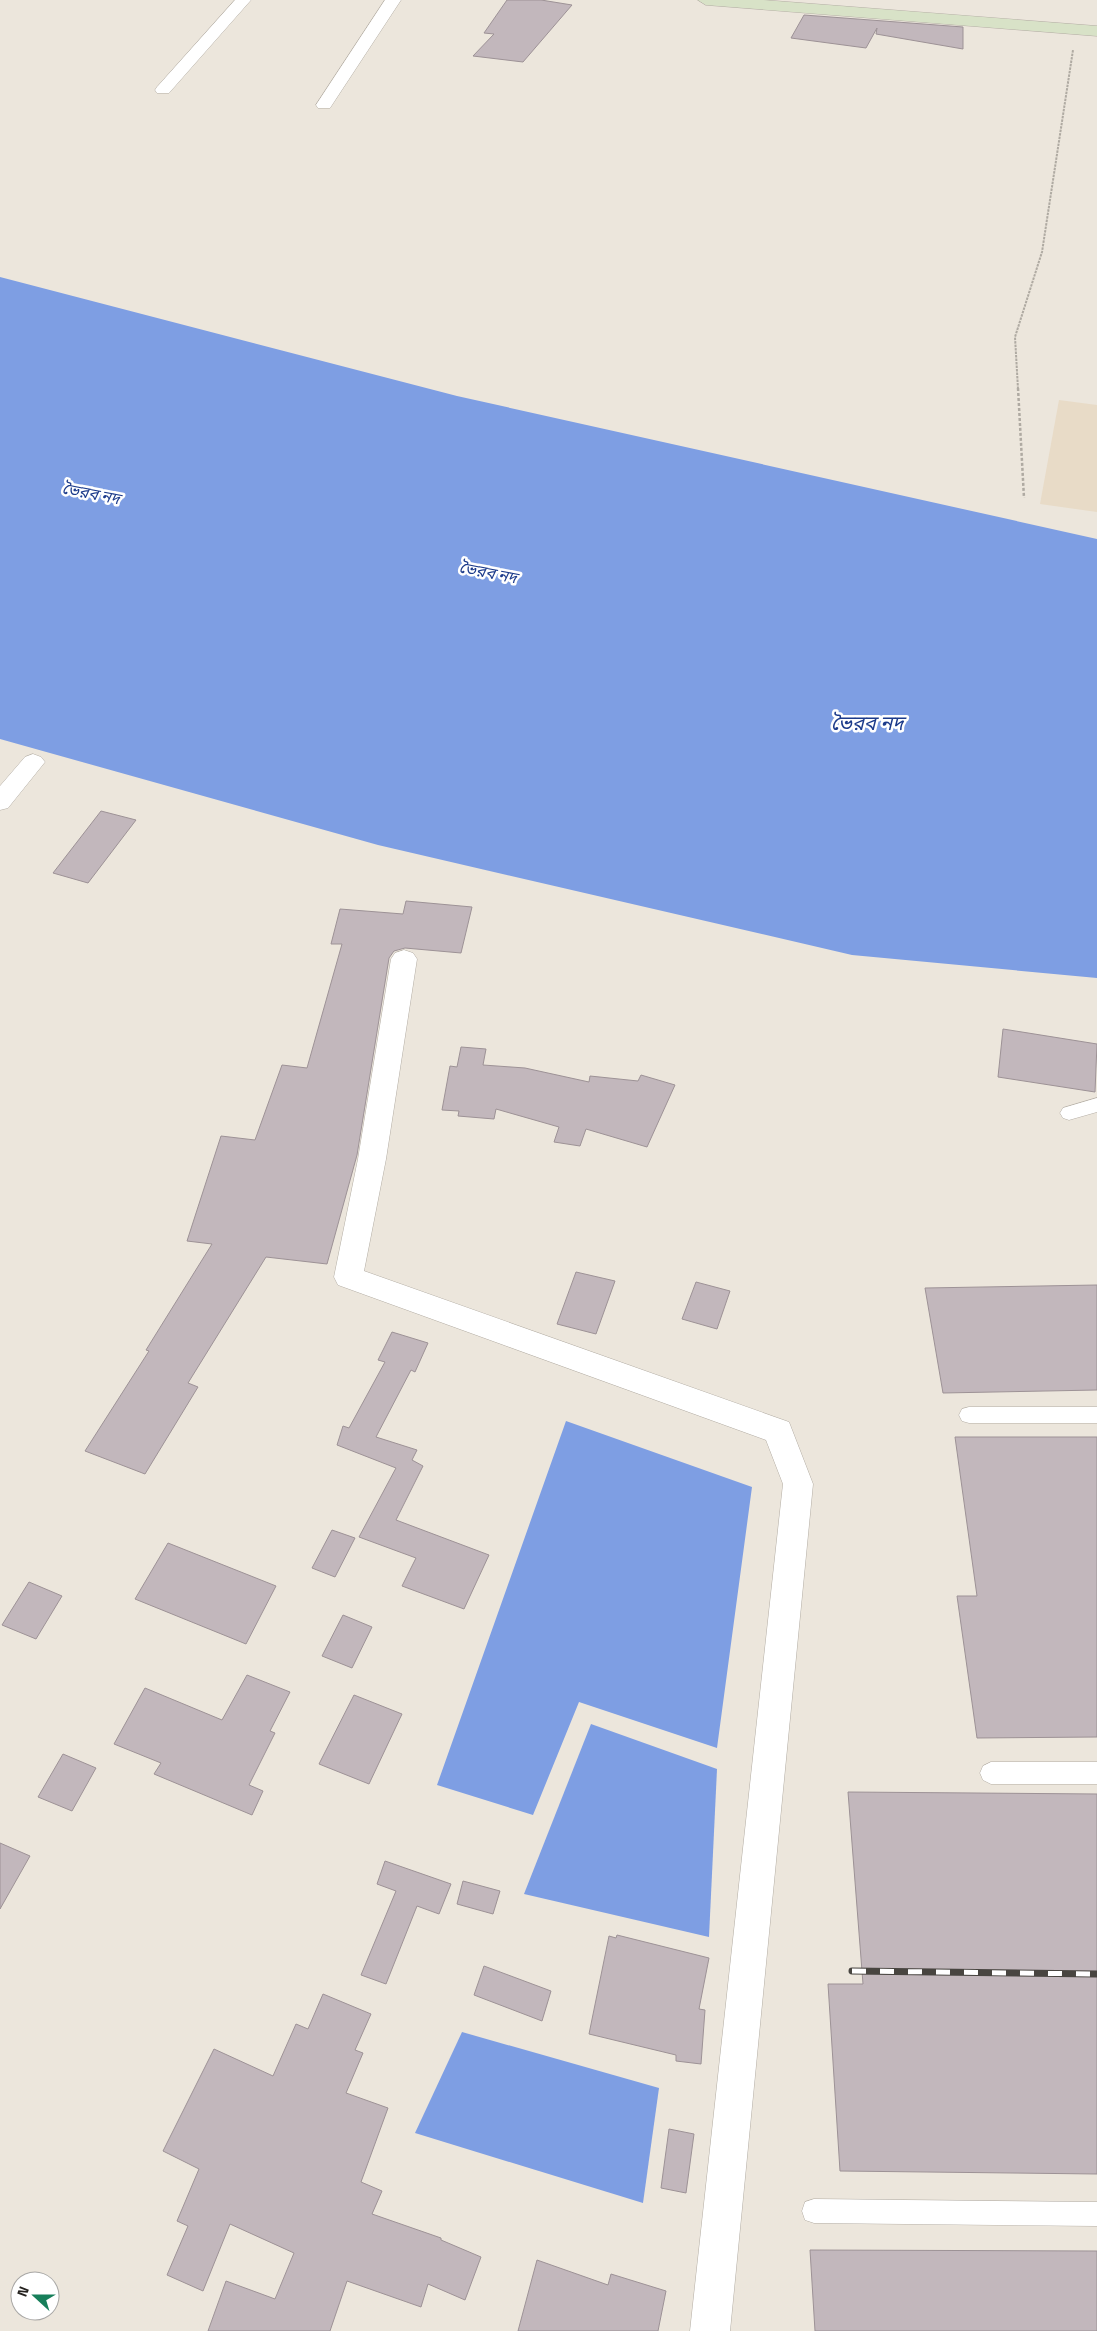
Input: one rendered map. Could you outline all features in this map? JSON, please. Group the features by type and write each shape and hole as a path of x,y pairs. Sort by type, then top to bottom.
{"main road":[{"path":"706,0 1097,31"}],"street":[{"path":"163,90 244,0"},
{"path":"324,105 394,0"},
{"path":"0,802 33,762"},
{"path":"404,959 372,1158 348,1277 778,1431 798,1484 710,2331"}],"lane":[{"path":"1069,1113 1097,1104"},
{"path":"969,1415 1097,1415"},
{"path":"991,1773 1097,1773"},
{"path":"814,2211 1097,2214"}],"path":[{"path":"1024,498 1015,337 1042,252 1076,29"}],"shaded area":[{"path":"1059,400 1097,405 1097,512 1040,504"}],"water":[{"name":"ভৈরব নদ","path":"0,277 457,396 1097,539 1097,978 852,955 378,845 0,739"},
{"path":"566,1421 752,1487 717,1748 579,1702 533,1815 437,1785"},
{"path":"591,1724 717,1769 709,1937 524,1894"},
{"path":"462,2032 659,2088 643,2203 415,2133"}],"building":[{"path":"507,0 541,0 572,5 523,62 473,56 494,34 484,33"},
{"path":"804,15 963,27 963,49 876,34 877,28 866,48 791,38"},
{"path":"101,811 136,820 88,883 53,873"},
{"path":"406,901 472,907 461,953 405,948 394,951 389,958 357,1155 327,1264 266,1257 188,1383 198,1387 145,1474 85,1451 149,1351 146,1350 212,1244 187,1241 221,1136 255,1140 282,1065 307,1068 342,944 331,944 340,909 403,914"},
{"path":"1003,1029 1097,1044 1095,1092 998,1077"},
{"path":"461,1047 486,1049 483,1065 525,1068 589,1082 590,1076 638,1081 641,1075 675,1085 647,1147 586,1129 580,1146 554,1142 559,1127 496,1109 494,1119 458,1116 459,1111 442,1110 450,1066 457,1067"},
{"path":"576,1272 615,1281 596,1334 557,1324"},
{"path":"696,1282 730,1291 717,1329 682,1319"},
{"path":"1097,1285 1097,1390 943,1393 925,1288"},
{"path":"392,1332 428,1343 415,1372 411,1370 376,1437 417,1450 412,1460 423,1466 396,1520 489,1555 464,1609 402,1586 416,1558 359,1537 396,1468 337,1445 343,1426 349,1428 385,1362 378,1360"},
{"path":"955,1437 1097,1437 1097,1737 977,1738 957,1596 977,1596"},
{"path":"332,1530 355,1538 335,1577 312,1568"},
{"path":"168,1543 276,1586 246,1644 135,1599"},
{"path":"29,1582 62,1596 36,1639 2,1625"},
{"path":"343,1615 372,1627 352,1668 322,1656"},
{"path":"247,1675 290,1692 270,1731 275,1733 249,1785 263,1791 252,1815 154,1774 161,1763 114,1744 145,1688 222,1720"},
{"path":"354,1695 402,1714 369,1784 319,1764"},
{"path":"63,1754 96,1768 72,1811 38,1797"},
{"path":"848,1792 1097,1794 1097,2174 840,2171 828,1984 863,1984"},
{"path":"0,1843 30,1856 0,1909"},
{"path":"385,1861 451,1884 439,1914 417,1906 386,1984 361,1975 396,1891 377,1884"},
{"path":"463,1881 500,1891 493,1914 457,1904"},
{"path":"617,1935 709,1958 699,2009 705,2010 701,2064 676,2061 676,2055 589,2034 609,1936 616,1938"},
{"path":"484,1966 551,1991 542,2021 474,1995"},
{"path":"323,1994 371,2014 355,2050 363,2053 346,2093 388,2108 361,2182 382,2191 372,2214 441,2238 441,2240 481,2257 465,2300 428,2284 421,2307 347,2281 330,2331 208,2331 226,2281 275,2299 294,2253 230,2224 203,2291 167,2275 188,2226 177,2221 199,2169 163,2151 214,2049 273,2076 296,2024 308,2029"},
{"path":"669,2129 694,2134 686,2193 661,2188"},
{"path":"810,2250 1097,2251 1097,2331 815,2331"},
{"path":"537,2260 608,2285 611,2274 666,2291 658,2331 518,2331"}],"railway":[{"path":"852,1971 1097,1974"}]}
